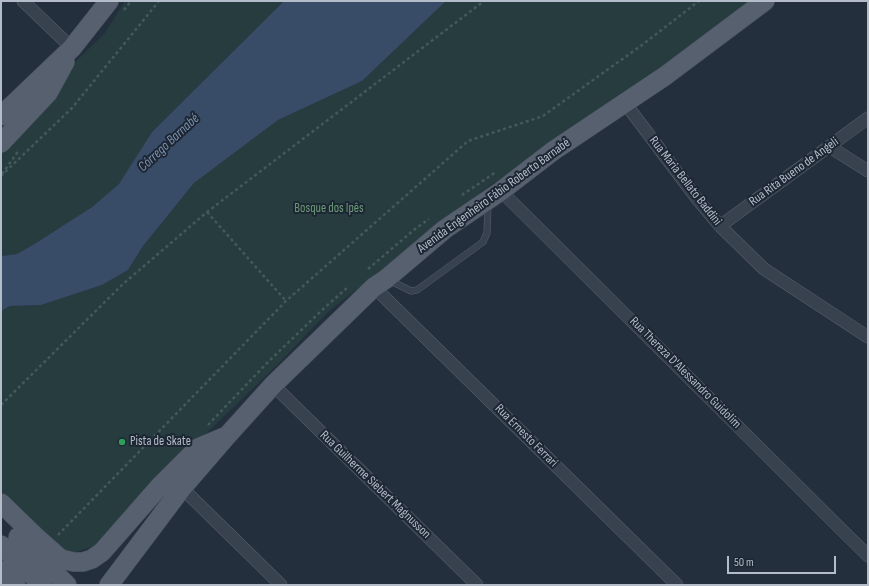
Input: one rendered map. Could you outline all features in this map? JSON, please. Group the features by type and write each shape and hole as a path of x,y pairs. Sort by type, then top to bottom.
{"main road":[{"path":"1,116 72,48 109,1"},
{"name":"Avenida Engenheiro Fábio Roberto Barnabé","path":"109,585 182,488 226,437 273,385 380,283 445,229 494,196 553,151 665,76 766,1"},
{"path":"1,143 48,94 61,72 72,48"},
{"path":"1,503 61,559 74,562 83,562 92,559 102,552 159,487 198,448 226,437"},
{"path":"1,521 67,585"},
{"path":"1,545 42,585"},
{"path":"1,570 16,585"}],"street":[{"path":"23,1 72,48"},
{"name":"Rua Maria Bellato Baddini","path":"625,103 698,200 720,226 764,269 868,338"},
{"name":"Rua Rita Bueno de Angeli","path":"720,226 868,118"},
{"path":"830,146 868,171"},
{"name":"Rua Thereza D'Alessandro Guidolim","path":"494,196 868,556"},
{"name":"Rua Ernesto Ferrari","path":"380,283 677,585"},
{"name":"Rua Guilherme Siebert Magnusson","path":"273,385 477,585"},
{"path":"182,488 281,585"}],"lane":[{"path":"380,283 411,291 417,290 483,242 487,233 494,196"}],"path":[{"path":"1,176 72,108 159,1"},
{"path":"1,405 123,284 206,212 484,1"},
{"path":"54,538 286,301 468,140 543,116 642,45 699,1"},
{"path":"206,212 286,301"}],"green space":[{"path":"125,1 284,1 152,132 120,184 92,207 36,243 17,254 1,256 1,151 70,67 105,33"},
{"name":"Bosque dos Ipês","path":"446,1 755,1 531,159 489,186 329,311 277,365 181,458 103,541 92,547 72,553 60,551 1,494 1,311 10,306 41,305 102,285 128,270 143,246 194,183 278,120 362,81"}],"water":[{"name":"Córrego Barnabé","path":"284,1 446,1 362,81 278,120 194,183 143,246 128,270 102,285 41,305 10,306 1,311 1,256 17,254 36,243 92,207 119,184 152,132"}],"place":[{"name":"Pista de Skate","path":"122,442"}]}
